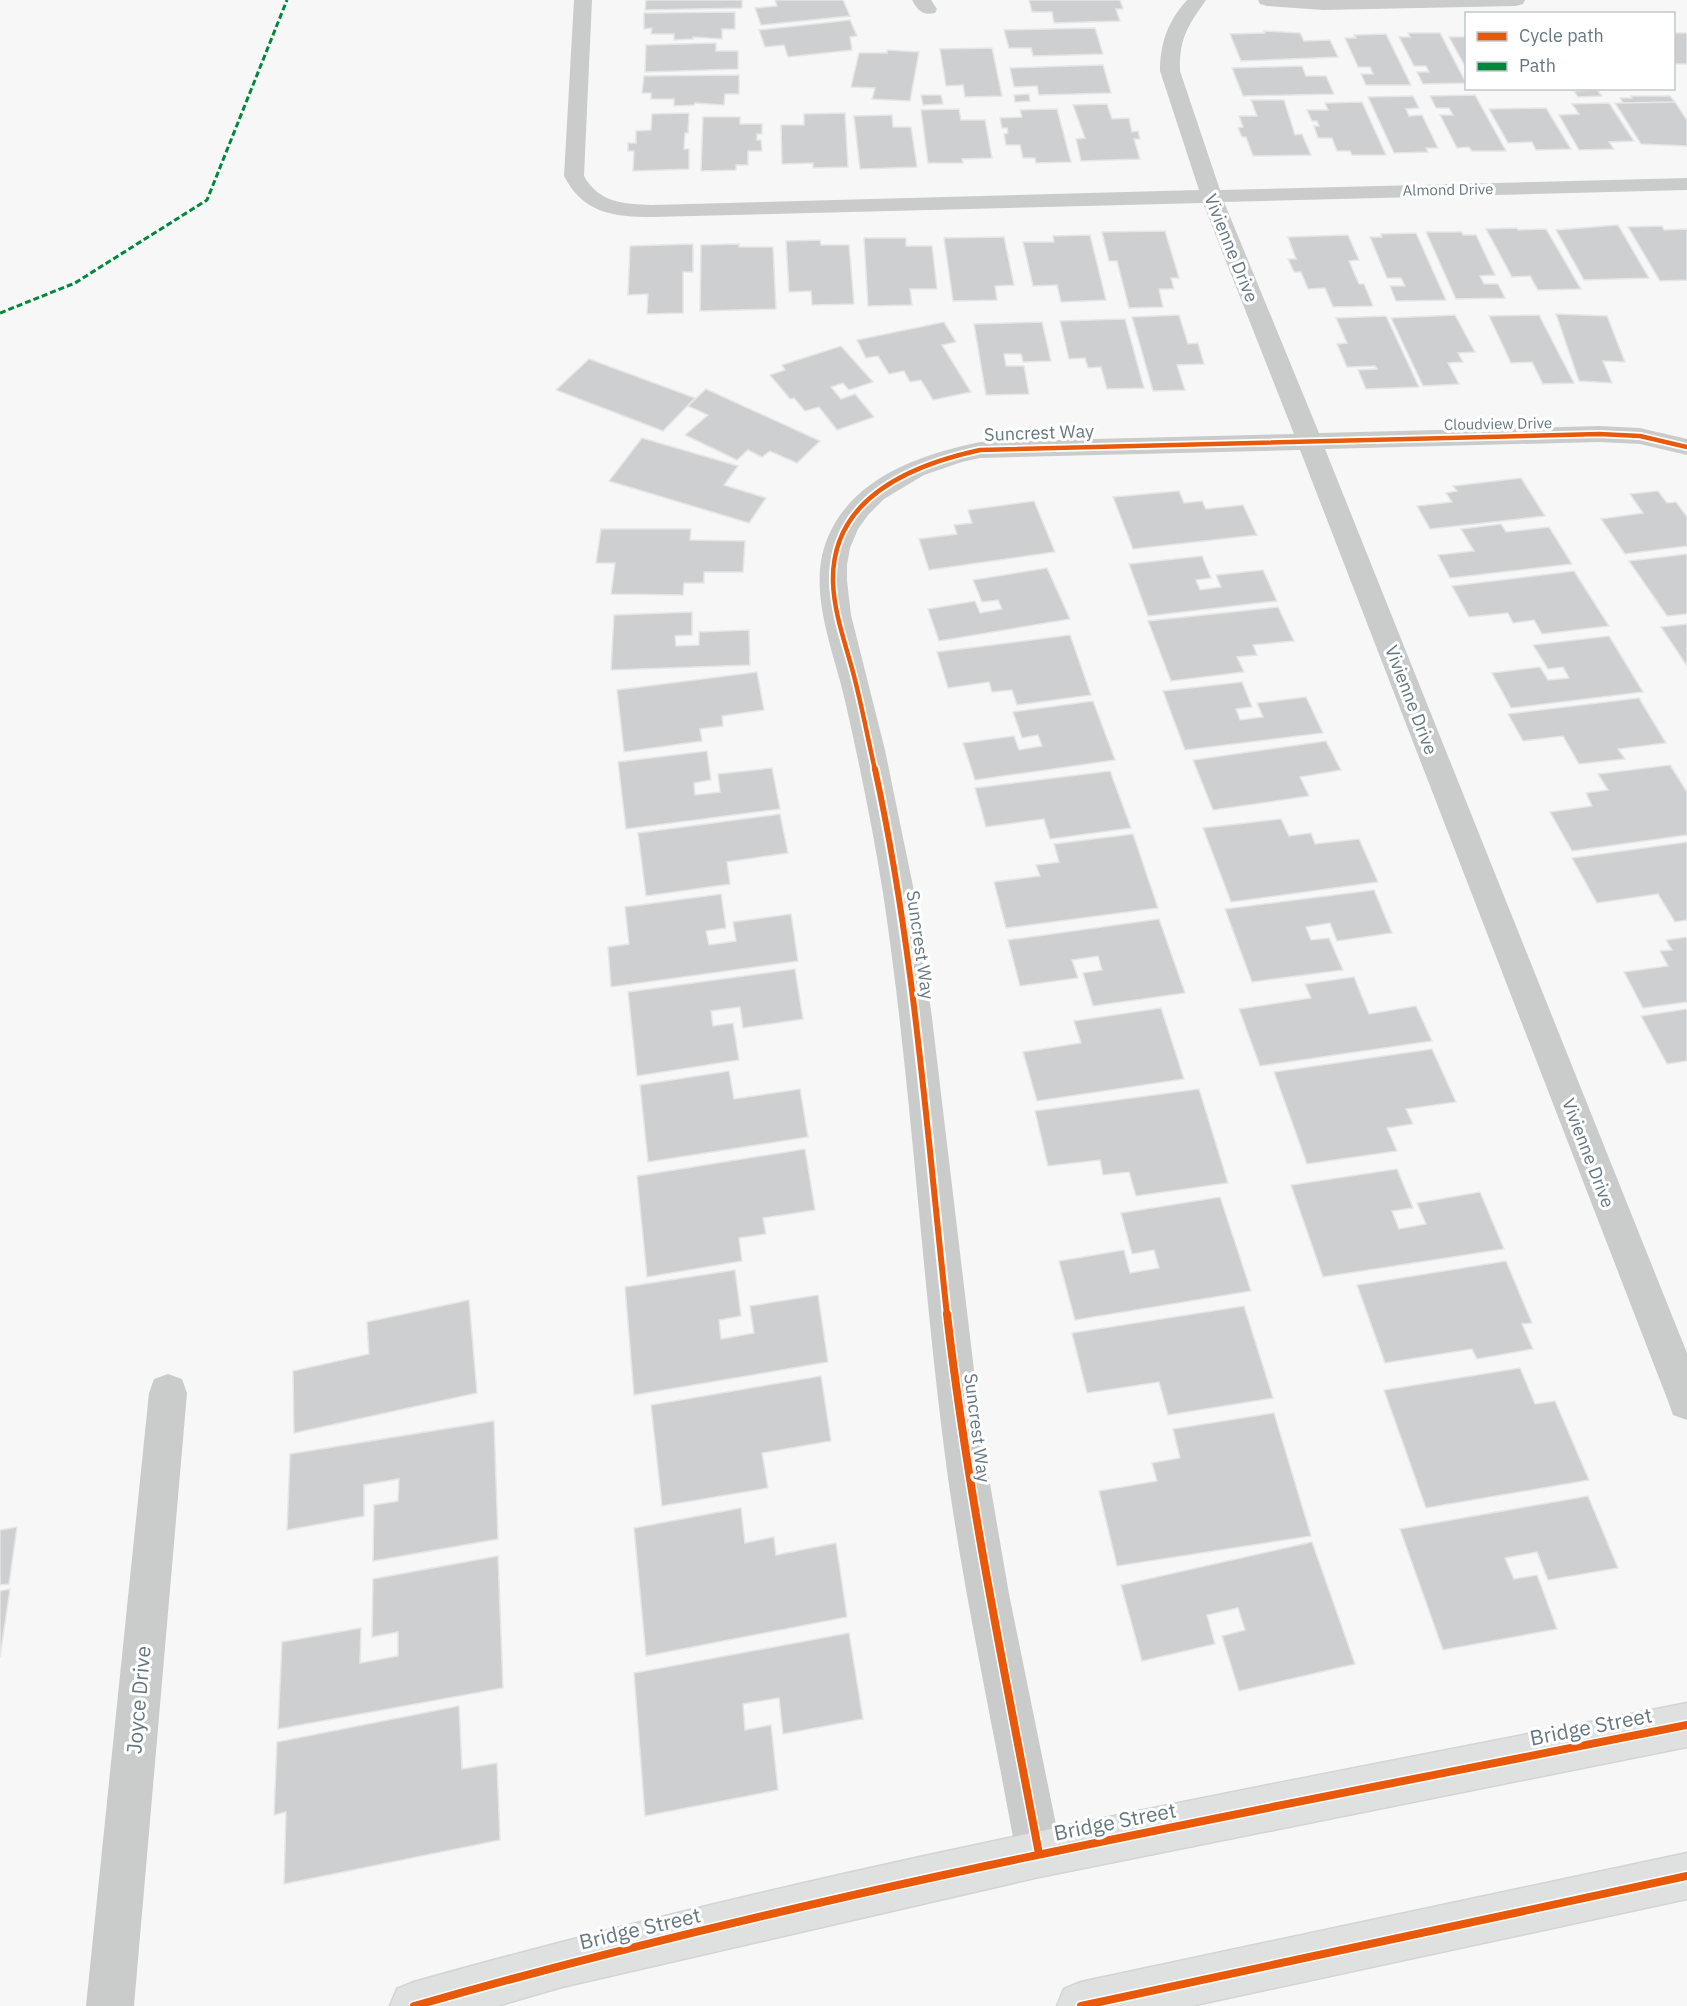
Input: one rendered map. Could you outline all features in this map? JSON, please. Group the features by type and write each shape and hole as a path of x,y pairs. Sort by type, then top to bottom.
{"street":[{"name":"Almond Drive","path":"584,0 574,176 582,192 590,199 607,207 652,211 1687,184"},
{"name":"Vivienne Drive","path":"1197,0 1177,25 1169,56 1170,72 1210,197 1309,440 1687,1401"},
{"path":"1267,0 1323,4 1516,0"},
{"name":"Cloudview Drive","path":"1309,440 1599,434 1640,436 1687,447"},
{"name":"Suncrest Way","path":"1039,1854 980,1556 961,1422 911,978 894,868 855,681 838,616 834,564 838,544 849,524 865,504 898,477 919,467 958,454 1002,448 1309,440"},
{"name":"Joyce Drive","path":"110,2006 168,1394"},
{"name":"Bridge Street","path":"414,2006 562,1964 1039,1854 1687,1725"},
{"path":"1081,2006 1687,1876"}],"building":[{"path":"646,0 742,0 742,8 645,10"},
{"path":"775,0 843,0 850,16 761,25 755,8 777,6"},
{"path":"1029,0 1120,0 1123,9 1116,9 1120,21 1054,23 1052,12 1032,12"},
{"path":"735,12 735,29 722,29 722,39 693,37 693,39 674,40 674,34 651,34 652,28 644,29 644,13"},
{"path":"850,20 857,36 850,37 852,50 788,57 784,45 765,47 759,30"},
{"path":"1095,28 1103,54 1033,56 1031,48 1009,48 1004,30"},
{"path":"1264,31 1300,33 1304,41 1330,40 1338,57 1241,61 1230,34 1265,33"},
{"path":"1408,33 1440,33 1465,83 1423,84 1417,72 1429,72 1426,66 1414,66 1399,37 1410,37"},
{"path":"1675,33 1687,33 1687,64 1675,64"},
{"path":"1386,34 1411,85 1366,85 1361,74 1373,74 1370,67 1358,67 1345,38 1356,38 1354,35"},
{"path":"1449,37 1465,37 1465,66"},
{"path":"716,43 716,51 738,51 738,69 645,72 646,45"},
{"path":"992,48 1002,96 965,97 963,85 946,86 940,49"},
{"path":"887,50 919,52 910,101 872,99 875,88 851,87 859,53 887,53"},
{"path":"1103,65 1111,93 1039,95 1037,86 1014,87 1010,68"},
{"path":"1302,66 1306,76 1326,76 1334,94 1243,96 1232,68"},
{"path":"739,75 739,94 725,94 724,105 695,103 694,105 674,106 674,99 651,99 651,93 642,93 644,76"},
{"path":"1597,90 1602,96 1578,97 1574,91"},
{"path":"1029,94 1030,101 1015,102 1014,95"},
{"path":"921,95 941,95 943,104 923,105"},
{"path":"1475,95 1506,151 1472,151 1469,147 1457,148 1440,115 1453,115 1449,108 1436,108 1430,96"},
{"path":"1413,96 1419,108 1406,109 1409,116 1422,115 1438,148 1426,148 1428,152 1394,153 1368,97"},
{"path":"1631,96 1670,96 1675,102 1623,103 1620,98 1632,98"},
{"path":"1251,100 1284,100 1295,135 1302,134 1311,155 1253,156 1246,137 1242,137 1238,128 1243,127 1239,116 1257,116"},
{"path":"1362,102 1386,155 1352,155 1350,151 1337,151 1332,138 1318,138 1314,126 1319,126 1317,121 1312,121 1307,110 1328,110 1325,103"},
{"path":"1675,102 1687,120 1687,146 1641,144 1615,103"},
{"path":"1609,103 1634,141 1609,142 1614,149 1579,150 1559,115 1579,114 1572,104"},
{"path":"1107,104 1112,119 1129,118 1132,132 1138,131 1140,139 1134,139 1140,159 1081,161 1076,139 1085,138 1073,105"},
{"path":"1546,108 1571,149 1536,150 1532,142 1508,143 1489,109"},
{"path":"959,109 961,120 985,120 992,158 962,159 963,163 928,163 921,110"},
{"path":"1057,109 1071,162 1036,163 1035,158 1023,158 1020,145 1006,145 1004,134 1008,133 1007,128 1002,128 1000,118 1022,117 1020,110"},
{"path":"689,113 684,149 689,149 689,169 633,171 634,151 628,151 628,143 636,143 636,131 651,130 652,114"},
{"path":"845,113 848,167 813,168 813,163 782,164 781,125 804,125 804,114"},
{"path":"892,115 893,127 911,127 917,167 860,169 854,116"},
{"path":"703,117 740,117 740,124 762,124 762,134 757,134 757,140 761,140 762,151 748,151 748,165 736,165 736,170 701,171"},
{"path":"1618,225 1649,278 1584,280 1556,230"},
{"path":"1662,226 1664,230 1687,229 1687,280 1660,281 1628,227"},
{"path":"1517,228 1518,230 1546,229 1581,289 1538,290 1530,276 1512,277 1486,229"},
{"path":"1165,231 1179,278 1171,278 1174,289 1159,289 1163,307 1129,308 1117,261 1109,261 1102,232"},
{"path":"1426,232 1462,232 1463,235 1476,235 1495,275 1480,276 1484,284 1498,284 1505,298 1456,299"},
{"path":"1416,233 1446,300 1396,301 1390,286 1405,286 1401,278 1387,278 1370,237 1382,237 1381,234"},
{"path":"1090,235 1106,300 1061,302 1057,285 1033,286 1023,242 1054,242 1053,236"},
{"path":"1348,235 1359,260 1349,261 1359,284 1364,284 1373,306 1333,307 1325,288 1308,289 1301,272 1294,272 1288,259 1296,259 1288,237"},
{"path":"1004,237 1014,285 995,286 997,300 953,301 944,238"},
{"path":"864,238 906,238 906,246 932,246 937,289 910,289 912,305 868,306"},
{"path":"820,240 821,245 849,245 854,304 812,305 811,291 789,292 786,241"},
{"path":"693,244 693,272 683,272 683,313 647,314 648,294 628,295 630,246"},
{"path":"739,244 739,247 773,247 776,309 700,311 701,245"},
{"path":"1556,314 1607,316 1625,362 1603,361 1612,383 1579,381"},
{"path":"1179,315 1188,344 1198,343 1204,364 1177,365 1185,390 1153,391 1132,317"},
{"path":"1455,315 1475,352 1458,353 1463,362 1448,363 1459,384 1423,386 1391,318"},
{"path":"1539,315 1574,383 1543,384 1532,362 1511,363 1489,316"},
{"path":"1386,316 1419,387 1366,389 1358,370 1377,369 1375,366 1347,367 1337,344 1347,343 1336,318"},
{"path":"1125,319 1144,388 1107,389 1101,367 1088,368 1085,358 1069,359 1060,321"},
{"path":"944,322 956,342 942,345 971,392 933,400 921,380 910,382 904,371 889,374 878,356 866,358 857,340"},
{"path":"1042,322 1051,361 1023,362 1021,354 1004,354 1006,366 1024,366 1029,394 986,395 974,324"},
{"path":"841,346 873,382 849,390 843,383 831,387 841,399 855,394 874,417 837,430 819,407 805,411 794,398 790,399 770,375 785,370 782,365"},
{"path":"589,359 695,398 663,431 556,390"},
{"path":"706,389 820,441 797,463 770,451 762,457 748,450 737,460 685,435 708,415 688,406"},
{"path":"642,438 738,466 724,485 766,498 749,523 609,481"},
{"path":"1521,478 1545,516 1430,529 1417,506 1452,502 1446,493 1457,491 1453,486"},
{"path":"1179,491 1184,503 1202,501 1206,509 1243,505 1257,535 1133,549 1113,497"},
{"path":"1658,491 1667,503 1676,502 1687,517 1687,546 1625,554 1601,519 1643,513 1630,494"},
{"path":"1034,501 1055,552 929,570 919,539 957,534 954,525 972,523 968,510"},
{"path":"1501,524 1506,532 1549,527 1572,564 1450,578 1438,555 1474,551 1461,529"},
{"path":"601,529 691,529 690,540 745,541 743,572 704,572 704,583 684,583 683,595 611,594 615,563 596,563"},
{"path":"1687,554 1687,614 1667,616 1629,561"},
{"path":"1202,556 1211,578 1196,580 1200,590 1221,587 1216,575 1263,570 1277,601 1148,616 1129,564"},
{"path":"1047,568 1070,619 939,641 928,609 975,601 980,613 1002,609 998,600 982,602 973,580"},
{"path":"1574,571 1609,626 1542,634 1534,620 1513,623 1508,613 1469,617 1452,586"},
{"path":"1278,607 1294,641 1253,645 1257,655 1237,657 1244,672 1171,681 1148,621"},
{"path":"692,612 692,635 675,636 676,646 699,645 699,632 749,630 750,665 611,670 614,615"},
{"path":"1687,624 1687,666 1661,627"},
{"path":"1070,635 1091,695 1017,705 1012,690 992,692 989,682 948,688 937,652"},
{"path":"1609,636 1643,692 1511,708 1492,673 1540,667 1548,680 1569,678 1563,667 1548,669 1533,645"},
{"path":"757,672 764,710 722,716 723,726 700,729 702,741 624,752 617,690"},
{"path":"1242,682 1252,707 1236,709 1240,720 1263,717 1257,703 1306,697 1323,733 1185,750 1163,691"},
{"path":"1639,698 1666,743 1618,749 1625,759 1579,764 1563,736 1523,741 1508,714"},
{"path":"1093,701 1115,760 975,780 963,743 1014,736 1019,750 1042,746 1038,735 1022,738 1013,712"},
{"path":"1326,741 1341,770 1300,777 1309,796 1213,810 1193,760"},
{"path":"707,751 711,780 694,783 695,795 720,792 718,774 772,768 780,809 626,829 618,762"},
{"path":"1670,765 1687,792 1687,835 1572,851 1550,812 1592,806 1586,793 1608,790 1598,774"},
{"path":"1110,771 1131,828 1050,839 1044,819 986,827 975,788"},
{"path":"780,814 788,853 727,862 730,884 646,896 638,833"},
{"path":"1281,819 1289,836 1311,833 1315,844 1359,839 1378,882 1231,902 1203,828"},
{"path":"1133,834 1158,908 1006,928 994,882 1040,876 1036,865 1059,862 1054,844"},
{"path":"1687,842 1687,920 1675,922 1658,894 1597,903 1572,858"},
{"path":"1374,890 1392,933 1337,941 1330,923 1306,927 1311,940 1329,938 1343,970 1252,982 1225,909"},
{"path":"721,894 726,928 706,931 709,945 736,941 733,922 791,914 798,961 611,987 608,947 629,944 625,907"},
{"path":"1159,919 1185,993 1093,1006 1083,973 1102,970 1098,956 1072,960 1078,978 1020,986 1008,940"},
{"path":"1687,937 1687,1002 1643,1008 1624,972 1668,966 1660,951 1672,950 1666,940"},
{"path":"795,969 803,1019 743,1028 740,1007 711,1011 713,1026 733,1023 739,1060 637,1076 628,992"},
{"path":"1354,977 1369,1014 1416,1006 1432,1041 1260,1066 1239,1009 1311,998 1305,984"},
{"path":"1161,1008 1184,1079 1037,1101 1023,1052 1081,1043 1074,1021"},
{"path":"1687,1009 1687,1061 1667,1064 1641,1016"},
{"path":"1432,1049 1456,1102 1406,1109 1413,1124 1387,1128 1397,1151 1307,1164 1274,1072"},
{"path":"729,1071 734,1099 800,1089 808,1137 648,1162 640,1085"},
{"path":"1199,1089 1228,1183 1136,1196 1129,1172 1103,1175 1100,1160 1048,1166 1035,1111"},
{"path":"805,1149 815,1210 763,1218 766,1234 739,1238 742,1261 647,1277 637,1176"},
{"path":"1397,1169 1413,1208 1392,1211 1399,1229 1426,1224 1417,1203 1480,1192 1504,1249 1323,1277 1291,1185"},
{"path":"1220,1197 1251,1291 1075,1320 1059,1261 1124,1250 1130,1273 1159,1268 1154,1250 1132,1254 1121,1213"},
{"path":"1506,1261 1532,1323 1522,1324 1533,1349 1477,1359 1472,1349 1385,1363 1357,1285"},
{"path":"735,1270 741,1316 719,1320 721,1339 754,1333 750,1306 818,1295 828,1362 634,1395 625,1287"},
{"path":"469,1300 477,1393 294,1433 293,1371 369,1354 367,1322"},
{"path":"1244,1306 1273,1398 1168,1415 1159,1382 1087,1393 1072,1333"},
{"path":"1520,1368 1535,1404 1555,1401 1589,1480 1426,1508 1384,1390"},
{"path":"821,1376 831,1441 762,1453 768,1488 662,1506 651,1405"},
{"path":"1274,1413 1311,1536 1117,1566 1099,1491 1157,1481 1152,1463 1180,1458 1173,1429"},
{"path":"494,1421 498,1539 373,1561 374,1505 398,1501 399,1479 364,1485 364,1516 287,1530 290,1454"},
{"path":"1588,1496 1618,1568 1548,1580 1537,1552 1505,1558 1514,1579 1537,1575 1557,1629 1443,1650 1400,1529"},
{"path":"741,1508 745,1543 774,1537 776,1555 836,1543 847,1617 646,1656 634,1528"},
{"path":"17,1527 9,1584 0,1585 0,1530"},
{"path":"1312,1542 1355,1664 1239,1691 1222,1636 1245,1630 1238,1608 1207,1615 1215,1644 1142,1661 1121,1585"},
{"path":"498,1556 503,1688 278,1729 282,1642 361,1628 360,1663 398,1656 398,1632 372,1637 373,1579"},
{"path":"10,1589 0,1657 0,1591"},
{"path":"849,1633 863,1719 783,1734 779,1698 743,1704 745,1730 771,1725 778,1790 645,1816 634,1673"},
{"path":"459,1706 462,1769 497,1763 500,1840 284,1884 286,1812 274,1815 277,1742"}],"marked path":[{"path":"0,313 75,283 207,200 287,0"}],"cycle path":[{"path":"1039,1854 988,1594 962,1437 915,1018 898,891 876,773 835,598 834,565 837,548 846,527 875,493 894,480 937,461 980,450 1599,434 1640,436 1687,447"},
{"path":"414,2006 562,1964 1039,1854 1687,1725"},
{"path":"1081,2006 1687,1876"}]}
